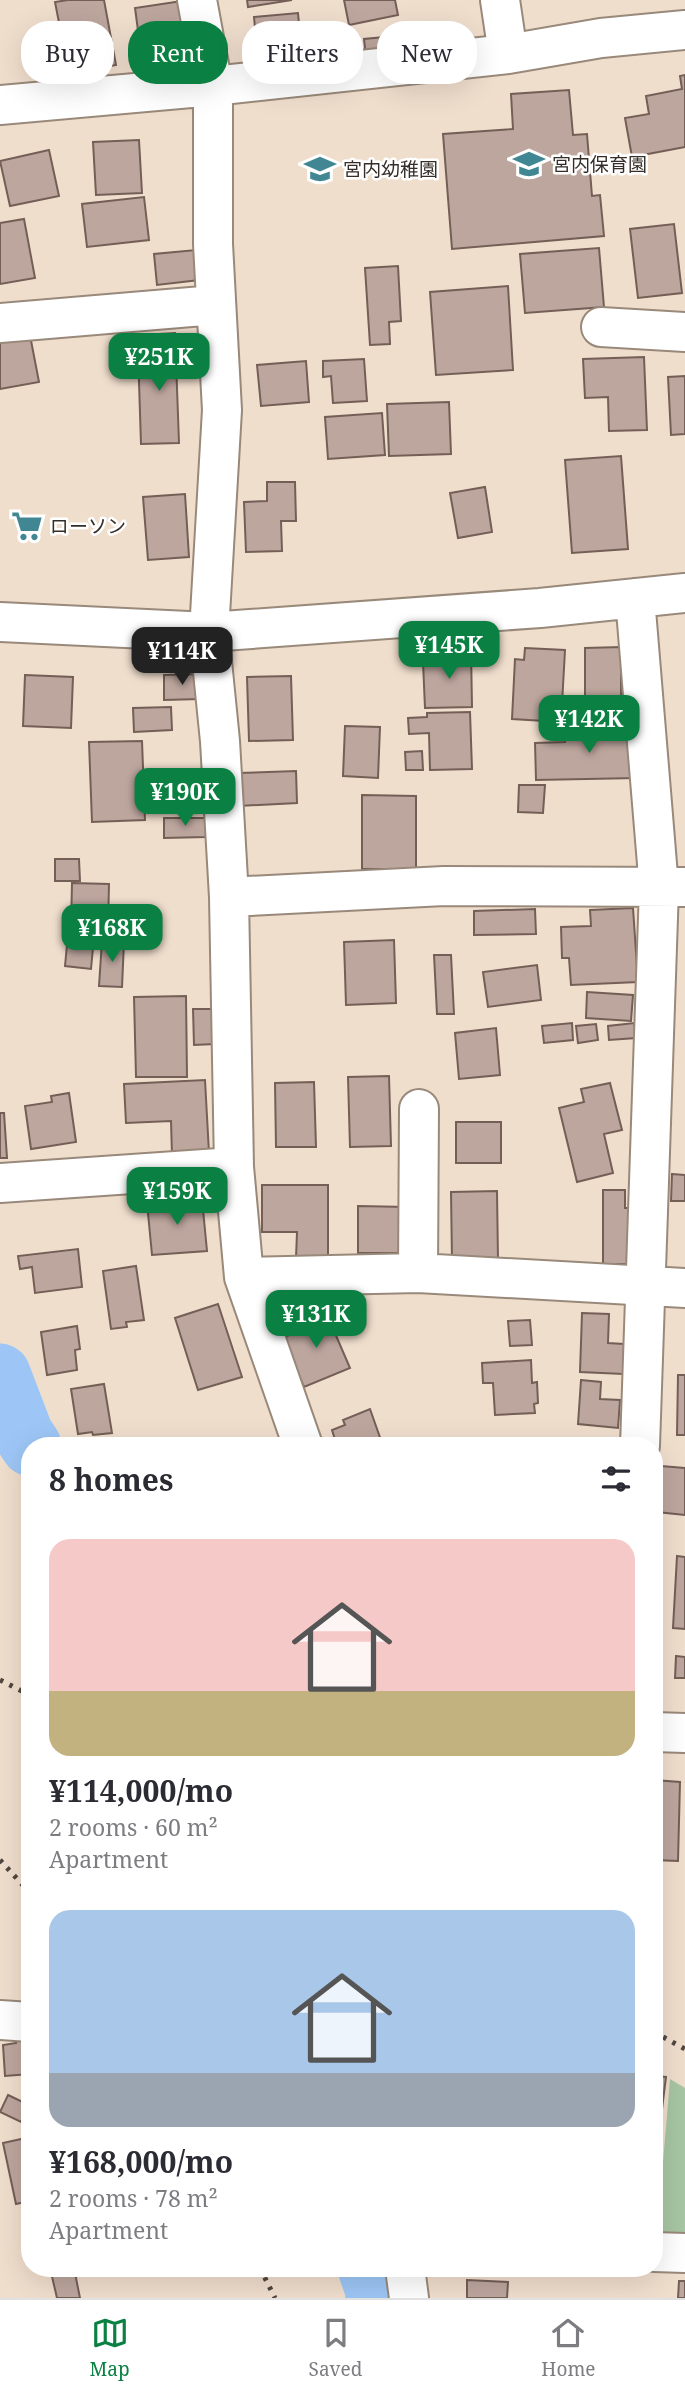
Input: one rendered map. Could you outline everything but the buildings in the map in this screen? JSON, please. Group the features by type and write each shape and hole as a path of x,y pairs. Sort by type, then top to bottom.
{"street":[{"path":"197,0 213,86 215,305 222,410 209,632 220,741 229,897 234,1167 243,1277 300,1437"},
{"path":"500,0 508,54"},
{"path":"0,105 213,86 508,54 601,38 685,30"},
{"path":"0,323 215,305"},
{"path":"601,327 685,332"},
{"path":"0,622 209,632 540,608 685,593"},
{"path":"635,598 672,888 646,1287 640,1437"},
{"path":"229,897 444,886 672,888"},
{"path":"418,1273 419,1109"},
{"path":"0,1183 234,1167"},
{"path":"243,1277 418,1273 685,1288"},
{"path":"663,1732 685,1733"},
{"path":"0,2020 21,2021"},
{"path":"663,2252 685,2253"},
{"path":"406,2277 409,2298"}],"green space":[{"path":"670,2079 685,2088 685,2236 663,2234 663,2162"}],"waterway":[{"path":"0,1374 25,1437"},
{"path":"371,2277 376,2298"}],"railway":[{"path":"0,1680 21,1690"},
{"path":"0,1860 21,1883"},
{"path":"663,2037 685,2049"},
{"path":"264,2277 275,2298"}],"place":[{"name":"宮内保育園","path":"529,164"},
{"name":"宮内幼稚園","path":"320,169"},
{"name":"ローソン","path":"27,526"}]}
